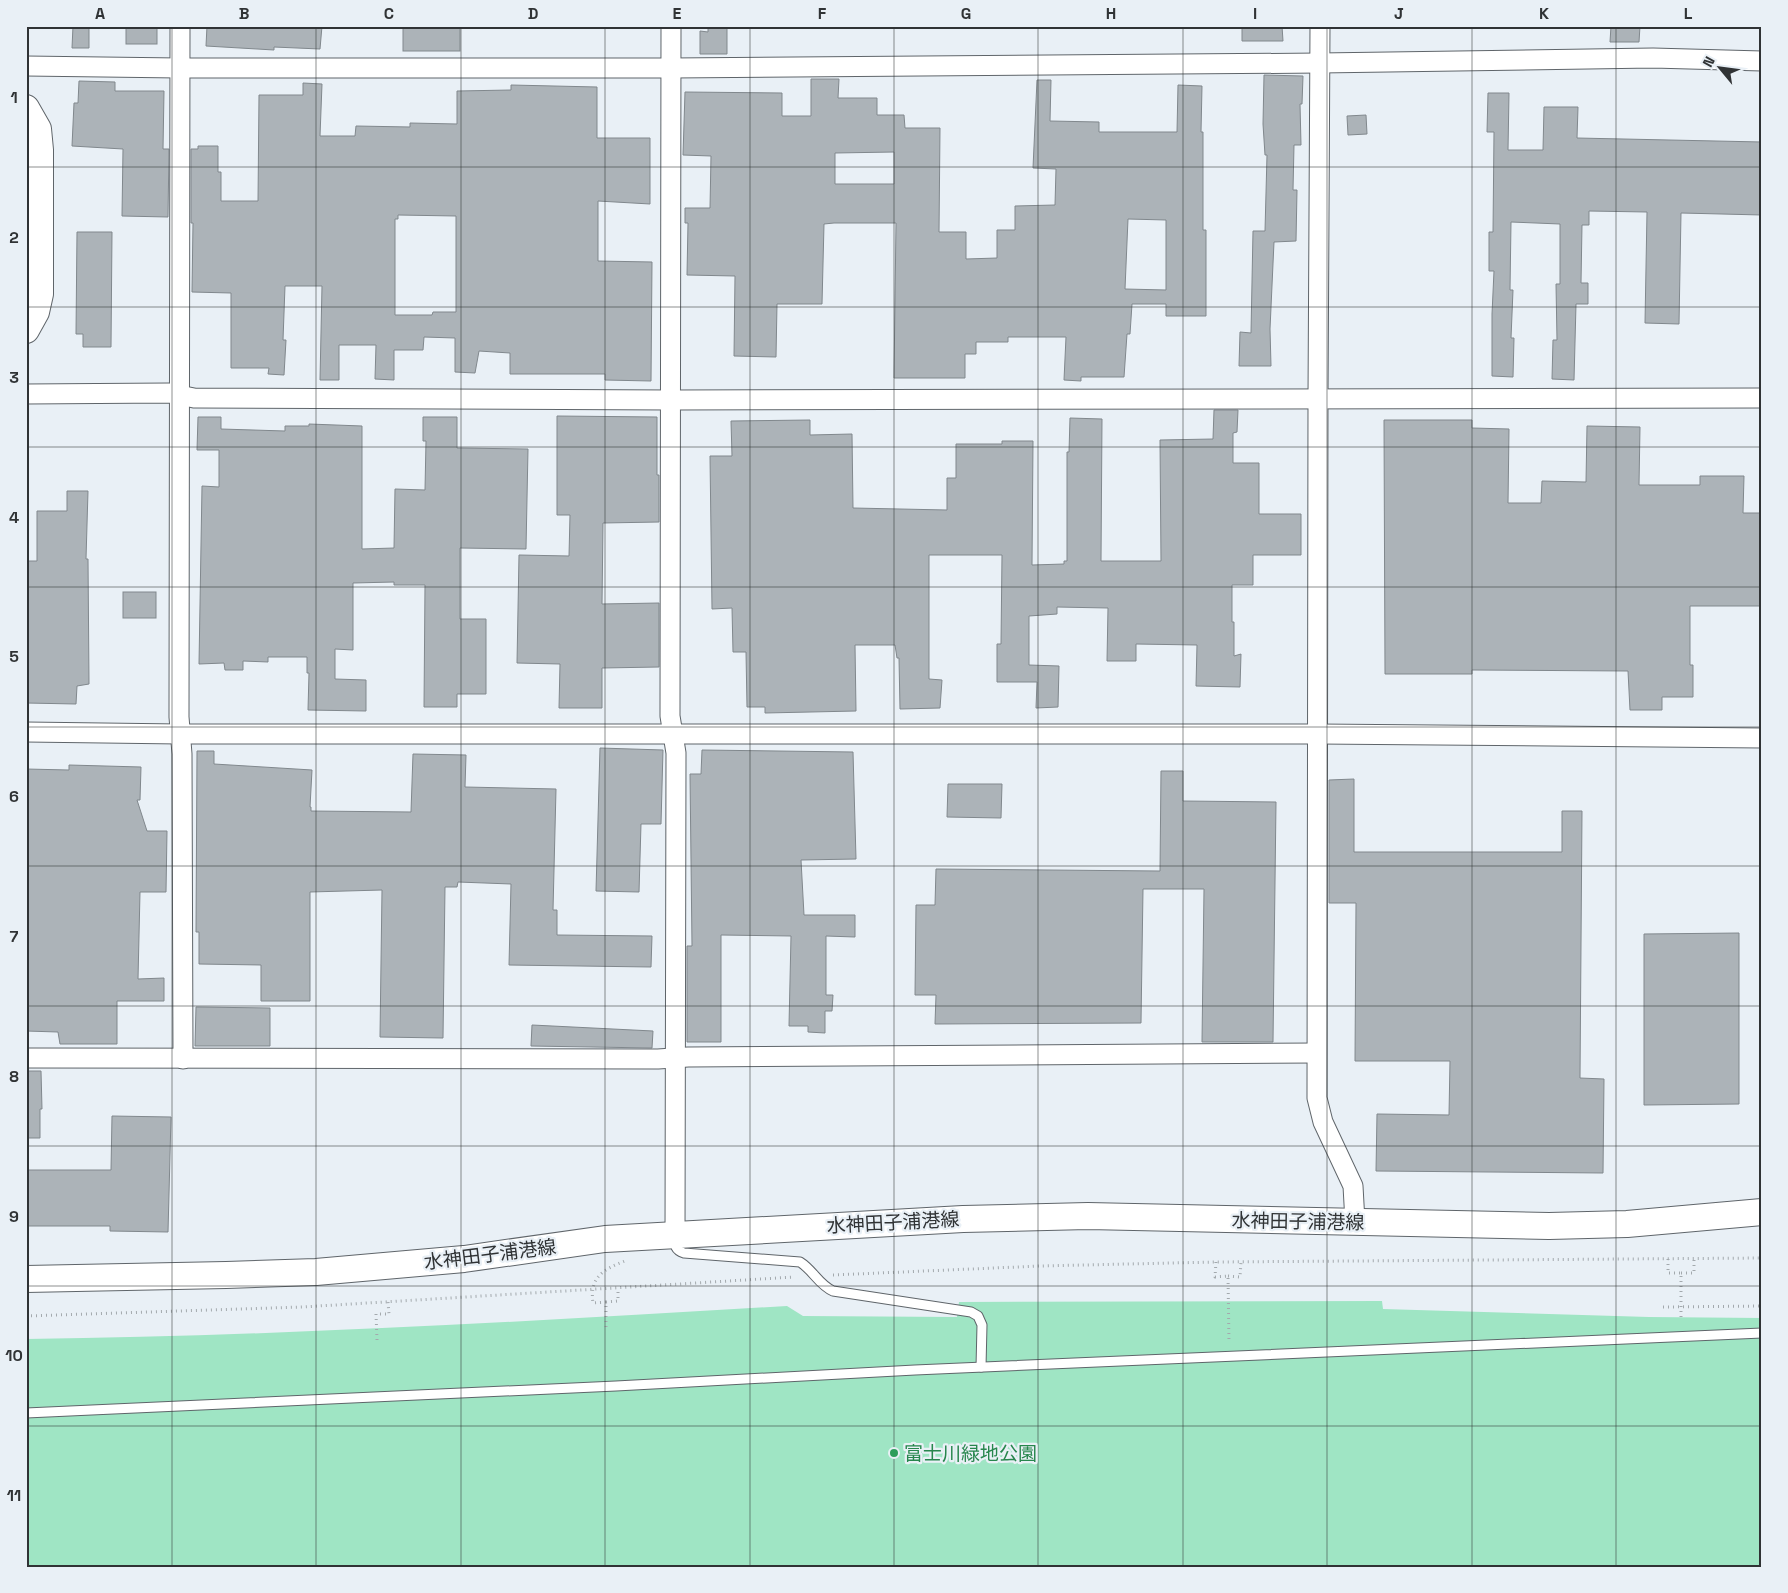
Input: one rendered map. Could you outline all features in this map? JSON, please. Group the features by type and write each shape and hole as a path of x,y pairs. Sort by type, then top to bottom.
{"main road":[{"path":"26,108 38,129 40,140 40,294 36,312 26,330"},
{"name":"水神田子浦港線","path":"26,1279 226,1275 370,1268 464,1258 605,1239 933,1220 1088,1216 1549,1226 1627,1224 1762,1212"}],"street":[{"path":"180,26 180,734 183,1059"},
{"path":"671,26 672,400 670,716 676,753 675,1235"},
{"path":"1320,26 1316,1098 1319,1110 1353,1186 1355,1222"},
{"path":"26,66 180,68 672,68 1320,64 1653,58 1762,61"},
{"path":"26,394 169,393 194,398 672,400 1762,398"},
{"path":"26,732 180,734 1318,734 1762,738"},
{"path":"26,1058 658,1059 1316,1053"}],"lane":[{"path":"675,1235 675,1247 684,1254 800,1262 808,1267 821,1282 833,1291 971,1312 978,1316 982,1325 981,1367"},
{"path":"26,1413 981,1367 1762,1333"}],"path":[{"path":"618,1288 618,1301 593,1303 593,1289 596,1279 608,1268 634,1258"},
{"path":"1668,1259 1668,1273 1694,1273 1694,1258"},
{"path":"842,1275 1040,1266 1216,1262 1762,1258"},
{"path":"1216,1262 1215,1277 1240,1277 1240,1262"},
{"path":"1681,1273 1681,1318"},
{"path":"1228,1276 1230,1356"},
{"path":"26,1316 302,1307 788,1277"},
{"path":"377,1340 376,1314 389,1314 388,1302"},
{"path":"606,1302 606,1327"},
{"path":"1663,1306 1762,1306"}],"green space":[{"name":"富士川緑地公園","path":"1382,1301 1383,1309 1649,1317 1762,1318 1762,1567 26,1567 26,1339 312,1331 787,1306 803,1316 957,1317 959,1302"}],"building":[{"path":"73,26 89,26 89,48 72,48"},
{"path":"126,26 157,26 157,44 126,44"},
{"path":"207,26 322,26 320,49 274,47 274,50 206,46"},
{"path":"403,26 460,26 460,51 403,51"},
{"path":"708,26 727,26 727,54 700,54 700,31 708,32"},
{"path":"1242,26 1282,26 1283,41 1242,41"},
{"path":"1611,26 1640,26 1639,42 1610,42"},
{"path":"1264,75 1303,76 1302,104 1300,104 1301,145 1294,145 1293,190 1297,190 1296,241 1274,242 1270,329 1271,366 1239,366 1240,332 1251,333 1253,231 1265,231 1267,155 1265,155 1263,124"},
{"path":"811,79 839,79 838,98 877,98 877,115 904,115 905,128 940,128 939,232 966,232 966,259 997,258 997,230 1015,230 1015,206 1055,205 1056,169 1033,168 1037,80 1051,80 1050,121 1099,122 1099,132 1177,132 1178,85 1202,86 1201,132 1203,132 1203,230 1206,230 1206,316 1166,316 1166,304 1132,304 1130,334 1127,334 1124,377 1081,377 1081,381 1064,380 1066,337 1008,337 1008,342 976,342 976,354 965,354 965,378 894,378 896,223 834,223 824,224 822,304 777,304 776,357 734,356 735,276 687,275 688,223 685,223 685,208 710,208 711,156 683,155 685,92 782,93 782,116 811,116","holes":["894,152 894,184 835,184 835,153","1128,219 1166,220 1166,290 1125,289"]},
{"path":"79,81 115,82 115,91 164,91 163,149 169,149 168,217 122,216 123,149 72,146 74,103 78,103"},
{"path":"303,83 322,84 320,136 355,136 356,126 410,127 410,123 457,124 457,91 511,90 511,85 597,87 597,138 650,138 650,204 598,201 598,261 652,262 651,381 605,380 605,374 510,374 510,353 479,351 475,373 455,372 455,338 424,337 423,350 394,350 394,380 375,379 376,345 339,345 339,380 320,380 322,286 285,286 283,340 286,340 284,375 268,374 269,368 231,368 231,293 192,292 191,149 198,149 198,146 218,146 218,172 221,172 221,201 258,201 259,95 303,95","holes":["398,215 456,216 456,312 433,312 432,315 395,315 395,219 398,219"]},
{"path":"1488,93 1509,93 1508,150 1543,150 1544,107 1578,107 1577,138 1762,142 1762,215 1681,213 1679,324 1645,323 1647,212 1589,211 1589,225 1582,225 1581,283 1588,283 1588,304 1576,304 1574,380 1552,379 1553,340 1557,340 1556,284 1560,284 1560,224 1511,222 1510,290 1513,290 1511,338 1514,338 1513,377 1492,376 1494,271 1489,271 1489,232 1493,232 1494,132 1487,132"},
{"path":"1366,115 1367,134 1348,135 1347,116"},
{"path":"77,232 112,232 111,347 83,347 83,334 76,334"},
{"path":"1214,410 1238,410 1237,432 1233,433 1233,463 1259,463 1259,514 1301,514 1301,555 1253,555 1253,585 1232,585 1234,656 1241,654 1240,687 1196,686 1197,645 1136,644 1136,661 1107,661 1108,608 1057,607 1057,614 1029,616 1029,665 1059,666 1058,707 1036,708 1037,682 997,682 997,644 1001,644 1002,555 929,555 929,679 942,680 940,708 900,709 899,658 897,658 895,645 855,645 856,711 765,713 765,707 747,707 746,652 733,652 732,608 712,609 710,456 732,456 731,421 810,420 810,435 852,434 853,508 947,510 947,478 956,478 956,444 1002,444 1002,441 1033,441 1032,565 1064,564 1064,561 1067,561 1067,452 1069,452 1070,418 1102,419 1101,561 1161,561 1160,440 1213,439"},
{"path":"557,416 657,417 659,522 603,523 602,604 659,603 659,667 602,668 602,708 559,708 560,664 517,663 519,555 569,556 570,515 557,515"},
{"path":"198,417 221,417 221,429 285,431 285,426 309,426 309,424 362,426 362,549 394,548 395,489 425,490 426,441 423,441 423,417 457,417 457,448 528,449 526,549 460,548 460,619 486,619 486,694 457,694 457,707 424,707 425,585 394,585 394,582 353,583 353,650 335,649 335,679 366,680 366,711 308,710 309,673 307,673 307,657 268,657 268,662 243,661 243,670 225,670 224,663 199,664 202,486 219,487 219,450 197,450"},
{"path":"1384,420 1472,420 1472,428 1509,429 1508,503 1541,503 1542,481 1586,482 1587,426 1640,427 1639,485 1700,485 1700,476 1744,476 1743,513 1762,513 1762,606 1690,606 1690,665 1693,665 1693,697 1662,697 1662,710 1630,710 1628,671 1472,670 1472,674 1385,674"},
{"path":"67,491 88,491 86,559 88,559 89,684 77,686 76,704 26,703 26,561 37,561 37,511 67,511"},
{"path":"123,592 156,592 156,618 123,618"},
{"path":"600,748 663,750 661,824 641,824 639,892 596,891"},
{"path":"702,750 853,752 856,859 801,860 804,915 855,915 855,937 826,936 826,995 833,995 832,1011 825,1011 825,1033 808,1032 808,1026 789,1026 791,936 721,935 721,1042 687,1042 687,946 692,946 690,774 701,774"},
{"path":"197,751 214,751 214,764 312,770 311,811 411,812 413,754 466,755 465,787 556,789 553,910 557,910 557,935 652,936 651,967 509,965 511,884 458,882 457,887 445,887 443,1038 380,1037 382,890 310,892 310,1001 261,1001 261,965 199,964 199,932 196,932"},
{"path":"69,765 141,767 140,800 137,800 147,831 167,831 166,892 140,892 138,979 164,978 164,1001 117,1001 117,1044 60,1044 58,1032 26,1031 26,769 69,770"},
{"path":"1161,771 1183,771 1183,801 1276,802 1273,1042 1202,1042 1204,889 1143,889 1141,1023 935,1024 936,995 915,995 916,905 935,905 936,869 1160,871"},
{"path":"1354,779 1354,852 1562,852 1562,811 1582,811 1580,1078 1604,1079 1603,1173 1376,1171 1377,1114 1449,1115 1450,1061 1355,1061 1356,903 1329,903 1329,780"},
{"path":"948,784 1002,784 1001,818 947,817"},
{"path":"1739,933 1739,1104 1644,1105 1644,934"},
{"path":"196,1007 270,1008 270,1046 195,1046"},
{"path":"532,1025 653,1031 652,1048 531,1046"},
{"path":"26,1071 41,1071 42,1109 40,1109 40,1138 26,1138"},
{"path":"112,1116 171,1117 168,1232 110,1231 110,1226 26,1226 26,1170 111,1170"}],"place":[{"name":"富士川緑地公園","path":"894,1453"}]}
